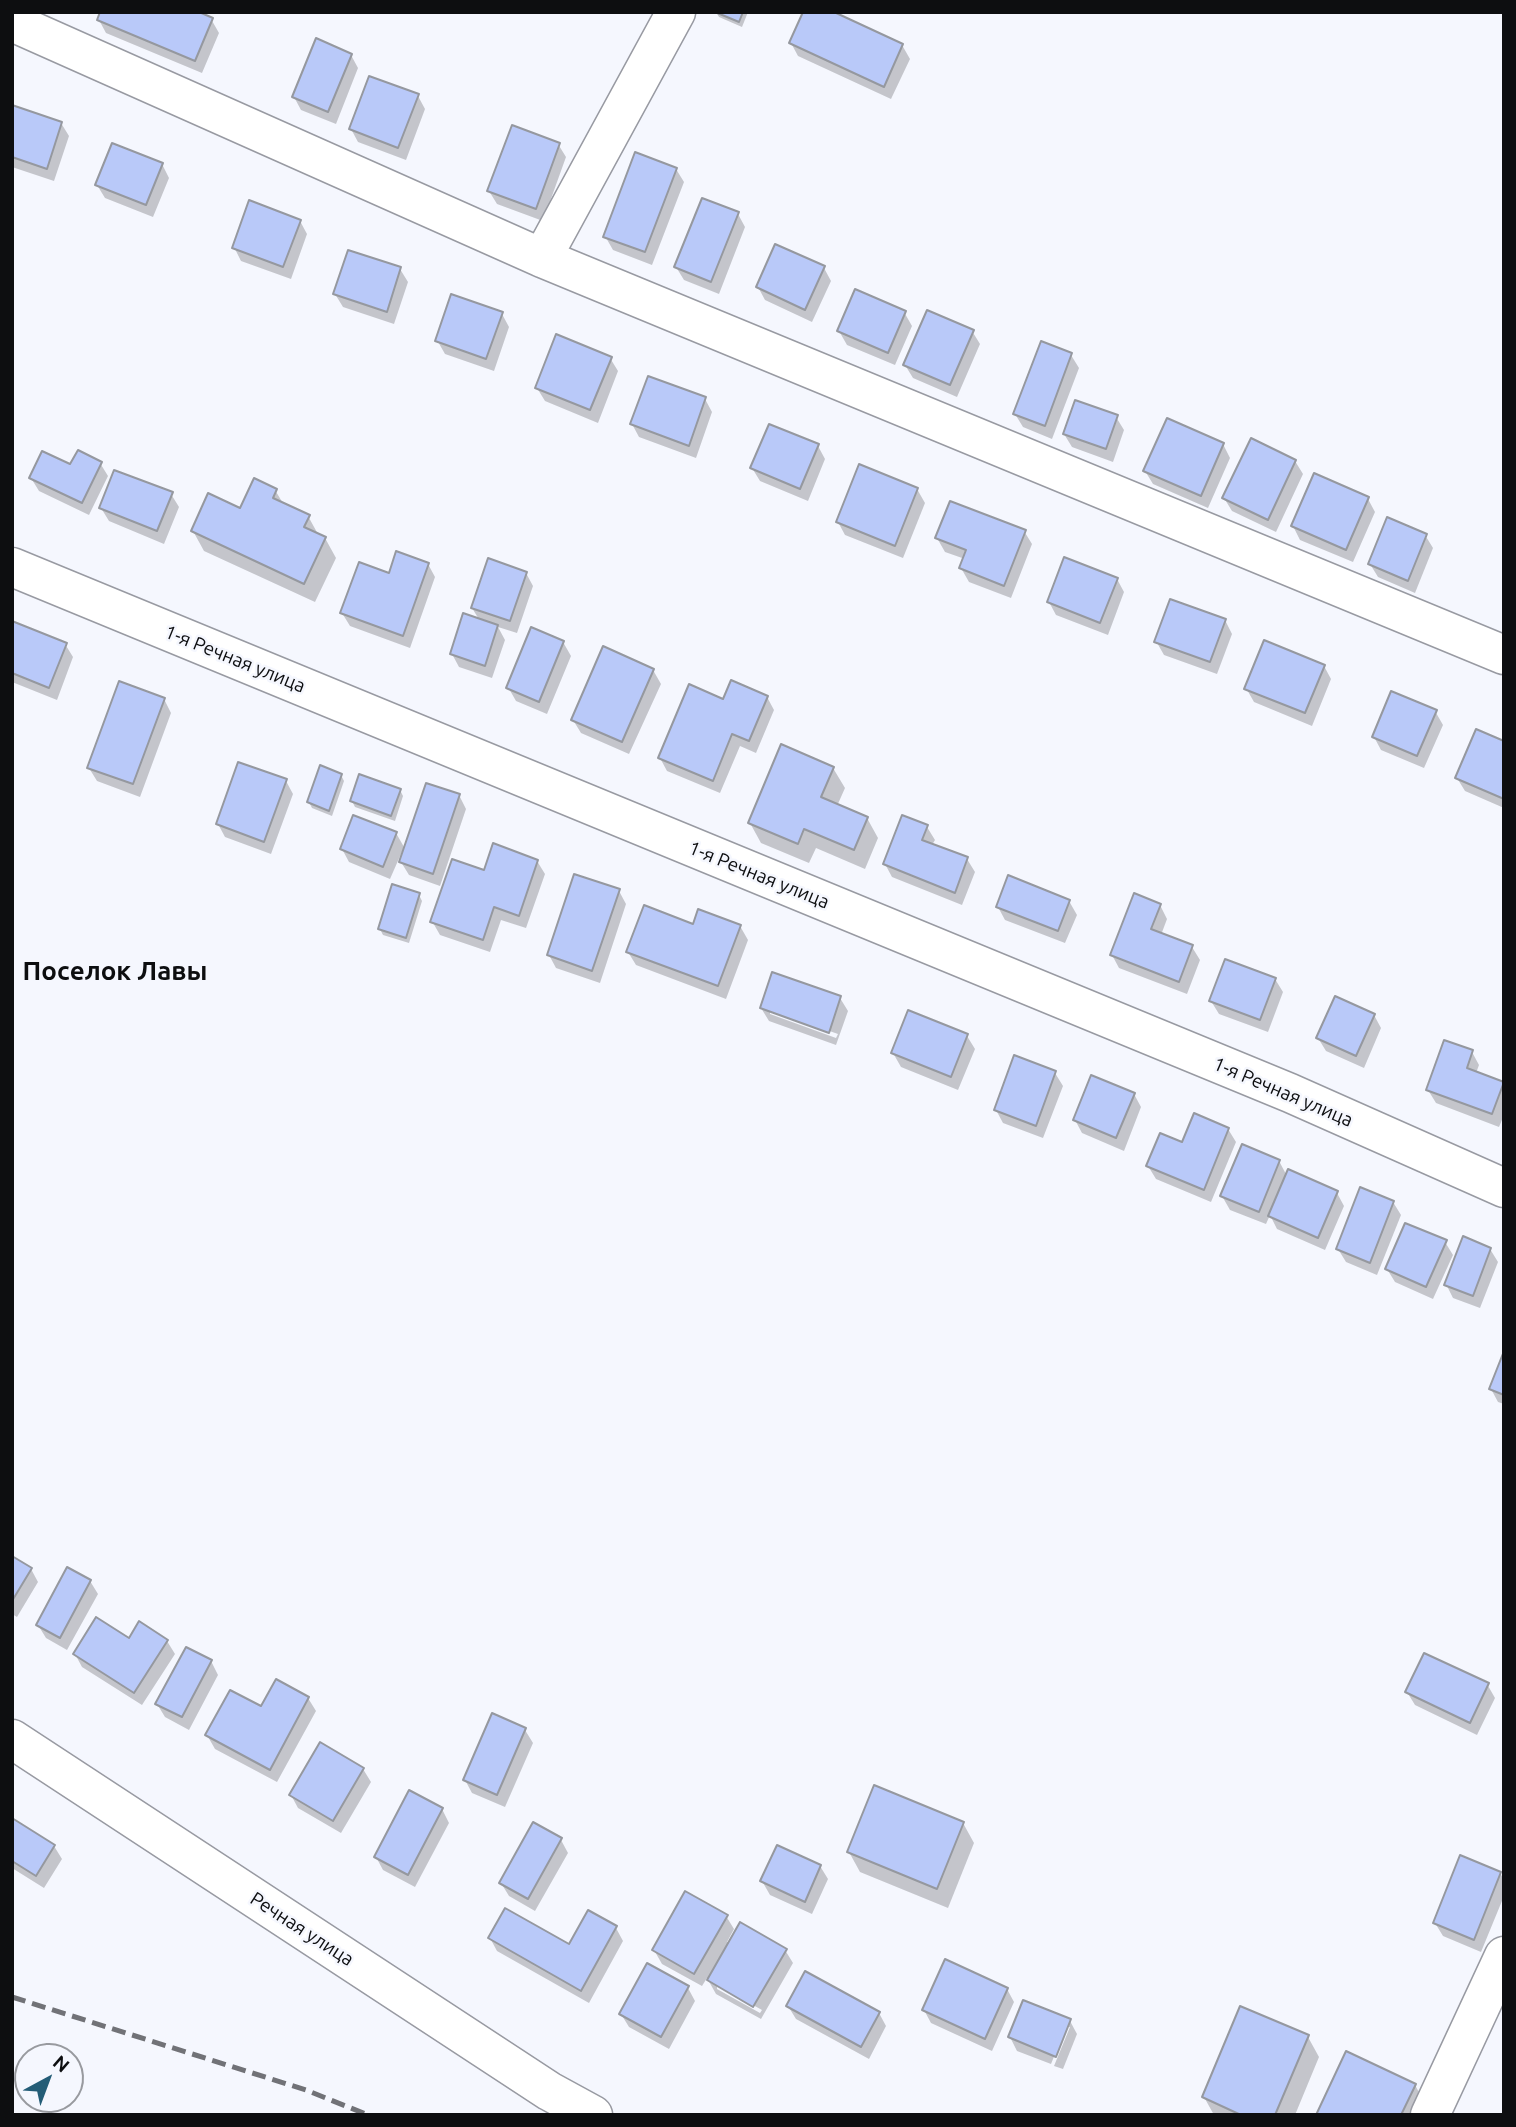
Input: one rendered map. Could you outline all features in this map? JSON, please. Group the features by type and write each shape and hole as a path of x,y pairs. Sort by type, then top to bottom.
{"street":[{"path":"542,258 676,12"},
{"path":"29,21 542,258 1504,655"},
{"name":"1-я Речная улица","path":"12,567 1290,1093 1504,1188"},
{"name":"Речная улица","path":"12,1739 537,2083 593,2115"},
{"path":"1430,2115 1504,1956"}],"building":[{"path":"100,12 199,12 213,18 195,61 97,20"},
{"path":"715,12 743,12 739,22"},
{"path":"803,12 834,12 903,44 884,87 789,43"},
{"path":"316,38 352,54 328,112 292,97"},
{"path":"369,76 419,94 398,148 349,129"},
{"path":"12,105 62,122 47,169 12,157"},
{"path":"512,125 560,143 536,209 487,191"},
{"path":"112,143 163,163 146,205 95,185"},
{"path":"635,152 677,168 645,252 603,237"},
{"path":"702,198 739,212 711,282 674,267"},
{"path":"249,200 301,220 283,267 232,248"},
{"path":"775,244 825,266 805,310 756,287"},
{"path":"348,250 401,267 387,312 333,294"},
{"path":"855,289 906,311 888,353 837,331"},
{"path":"451,294 503,312 486,359 435,341"},
{"path":"927,310 974,330 950,385 903,365"},
{"path":"556,334 612,357 590,410 535,388"},
{"path":"1041,341 1072,353 1045,426 1013,414"},
{"path":"648,376 706,397 689,446 630,424"},
{"path":"1075,400 1118,415 1106,449 1063,434"},
{"path":"1167,418 1224,443 1201,496 1143,471"},
{"path":"769,424 819,444 800,489 750,468"},
{"path":"1251,438 1296,460 1268,520 1222,498"},
{"path":"78,450 102,462 82,503 29,478 42,451 70,464"},
{"path":"859,464 918,488 895,546 836,522"},
{"path":"114,470 173,492 157,531 99,508"},
{"path":"1314,473 1369,497 1346,550 1291,526"},
{"path":"254,478 277,489 273,498 310,515 304,527 326,537 304,584 191,531 208,493 240,508"},
{"path":"950,501 1026,530 1004,586 959,568 966,550 935,538"},
{"path":"1387,517 1427,534 1408,581 1368,564"},
{"path":"396,551 429,563 403,636 340,613 359,562 389,573"},
{"path":"1064,557 1118,578 1100,623 1047,602"},
{"path":"488,558 527,572 510,621 471,608"},
{"path":"1170,599 1226,619 1210,662 1154,642"},
{"path":"463,613 498,625 485,666 450,654"},
{"path":"12,621 67,643 49,688 12,673"},
{"path":"531,627 564,641 539,702 506,688"},
{"path":"1264,640 1325,665 1305,713 1244,689"},
{"path":"603,646 654,669 622,742 571,720"},
{"path":"731,680 768,696 749,741 732,734 713,781 658,758 689,684 723,699"},
{"path":"119,681 165,698 133,784 87,768"},
{"path":"1391,691 1437,710 1417,756 1372,737"},
{"path":"1476,729 1504,741 1504,799 1455,778"},
{"path":"781,744 834,767 821,797 868,817 854,850 804,829 798,844 748,823"},
{"path":"238,762 287,779 264,842 216,824"},
{"path":"320,765 342,774 329,811 307,802"},
{"path":"359,774 401,789 391,816 350,801"},
{"path":"426,783 460,794 433,874 399,862"},
{"path":"353,815 397,832 383,867 340,849"},
{"path":"902,815 928,825 922,840 968,857 955,893 883,864"},
{"path":"493,843 538,860 519,916 494,907 483,940 430,922 452,859 484,870"},
{"path":"574,874 620,889 592,971 547,955"},
{"path":"1008,875 1070,900 1058,931 996,907"},
{"path":"392,884 420,893 406,938 378,929"},
{"path":"1134,893 1161,904 1151,929 1193,945 1179,982 1110,955"},
{"path":"644,905 693,924 698,909 741,925 718,986 626,952"},
{"path":"1225,959 1276,978 1260,1020 1209,1001"},
{"path":"772,972 841,996 829,1033 760,1008"},
{"path":"1335,996 1375,1014 1356,1056 1316,1038"},
{"path":"908,1010 968,1034 951,1077 891,1053"},
{"path":"1444,1040 1473,1050 1467,1068 1504,1082 1492,1114 1426,1090"},
{"path":"1014,1055 1056,1071 1036,1126 994,1110"},
{"path":"1091,1075 1135,1093 1116,1138 1073,1120"},
{"path":"1194,1113 1229,1128 1204,1190 1146,1166 1160,1133 1182,1142"},
{"path":"1242,1144 1280,1160 1259,1212 1220,1196"},
{"path":"1288,1169 1338,1191 1318,1238 1268,1216"},
{"path":"1360,1187 1394,1201 1370,1263 1336,1249"},
{"path":"1405,1223 1447,1240 1426,1287 1385,1269"},
{"path":"1463,1236 1491,1248 1473,1296 1444,1285"},
{"path":"1504,1351 1504,1395 1489,1389"},
{"path":"12,1556 32,1568 12,1601"},
{"path":"67,1567 91,1580 60,1638 36,1625"},
{"path":"96,1617 129,1638 139,1621 168,1640 134,1693 73,1654"},
{"path":"186,1647 212,1660 182,1717 155,1704"},
{"path":"1424,1653 1489,1683 1470,1723 1405,1692"},
{"path":"276,1679 309,1697 270,1770 205,1735 230,1690 261,1706"},
{"path":"492,1713 526,1728 497,1795 463,1780"},
{"path":"320,1742 364,1768 333,1821 289,1795"},
{"path":"874,1785 964,1822 937,1889 847,1852"},
{"path":"409,1790 443,1808 408,1875 374,1857"},
{"path":"12,1818 55,1845 36,1876 12,1861"},
{"path":"533,1822 562,1838 528,1899 499,1883"},
{"path":"777,1845 821,1865 805,1902 760,1881"},
{"path":"1460,1855 1501,1872 1474,1940 1433,1923"},
{"path":"685,1891 728,1915 694,1974 652,1950"},
{"path":"505,1908 569,1944 588,1910 617,1926 581,1991 488,1938"},
{"path":"740,1922 787,1949 753,2007 707,1980"},
{"path":"945,1959 1008,1988 985,2039 922,2010"},
{"path":"647,1963 689,1986 661,2037 619,2014"},
{"path":"805,1971 880,2012 861,2047 786,2006"},
{"path":"1023,2000 1071,2019 1056,2057 1008,2037"},
{"path":"1240,2006 1309,2035 1275,2115 1241,2115 1202,2097"},
{"path":"1346,2051 1416,2084 1401,2115 1316,2115"}],"railway":[{"path":"12,1997 306,2090 368,2115"}],"district":[{"name":"Поселок Лавы","path":"115,971"}]}
